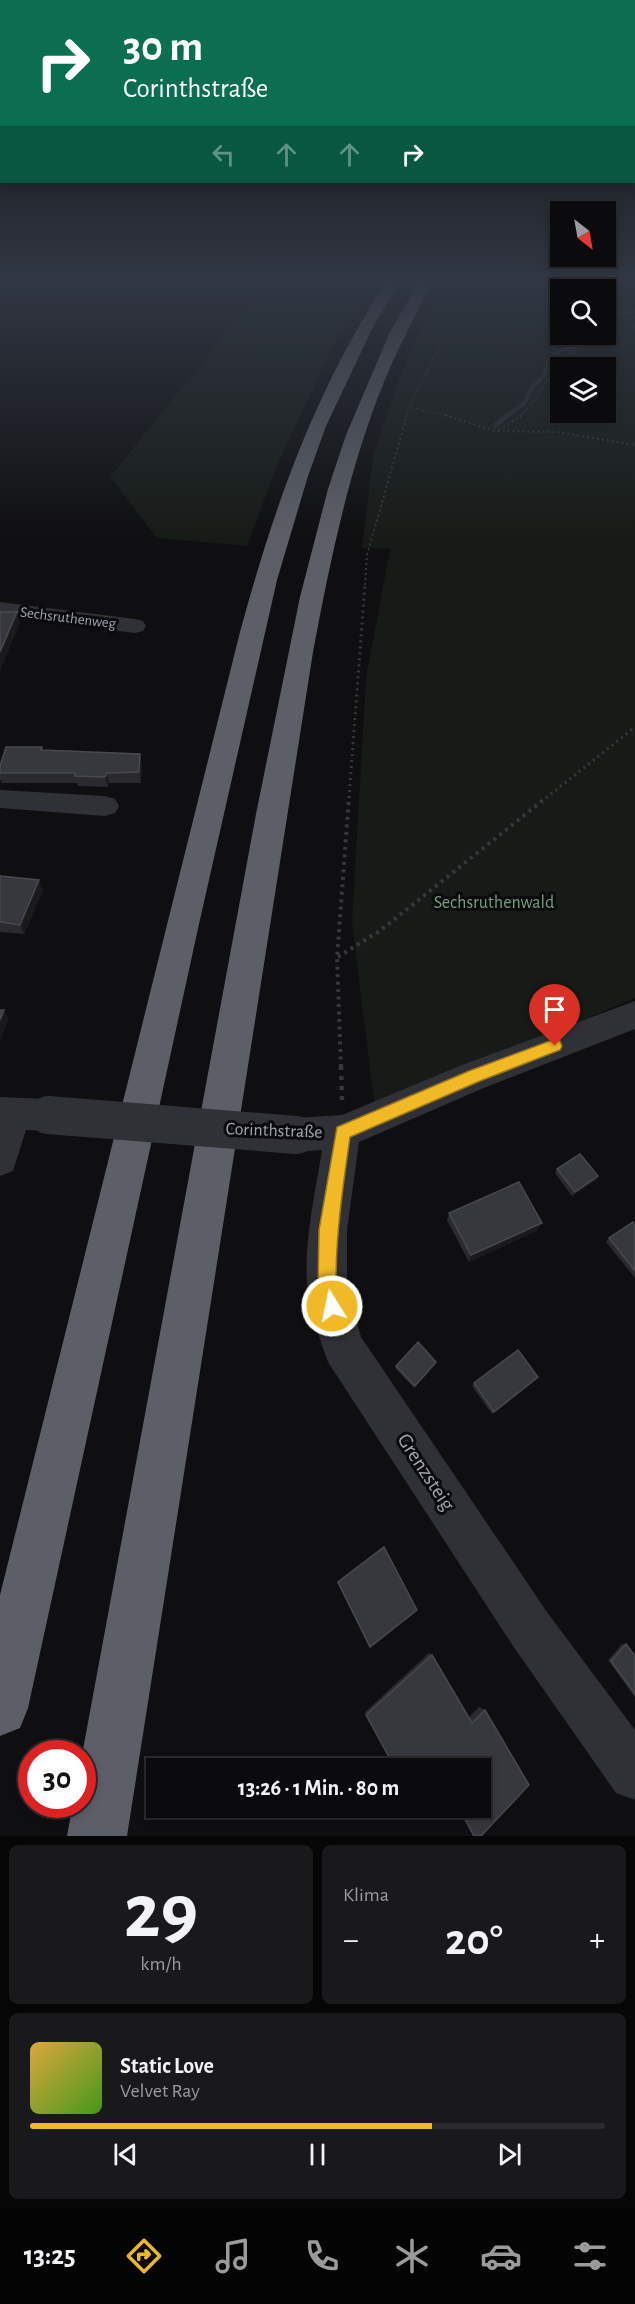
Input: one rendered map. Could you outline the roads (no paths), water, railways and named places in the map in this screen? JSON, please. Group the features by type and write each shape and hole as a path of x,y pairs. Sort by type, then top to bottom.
{"highway":[{"path":"0,1708 212,796 260,600 296,483 324,411 344,369"},
{"path":"97,1836 156,1499 270,816 306,620 338,489 371,388 380,369"}],"street":[{"name":"Sechsruthenweg","path":"0,609 135,626"},
{"path":"0,799 105,806"},
{"name":"Corinthstraße","path":"6,1114 48,1114 296,1135 343,1132 474,1076 635,1015"},
{"path":"0,1159 6,1114"},
{"name":"Grenzsteig","path":"343,1132 328,1230 327,1286 344,1347 530,1629 635,1774"}],"waterway":[{"path":"506,417 524,403 534,385 544,376 546,369"},
{"path":"495,426 508,415"}],"park label":[{"name":"Sechsruthenwald","path":"494,903"}]}
